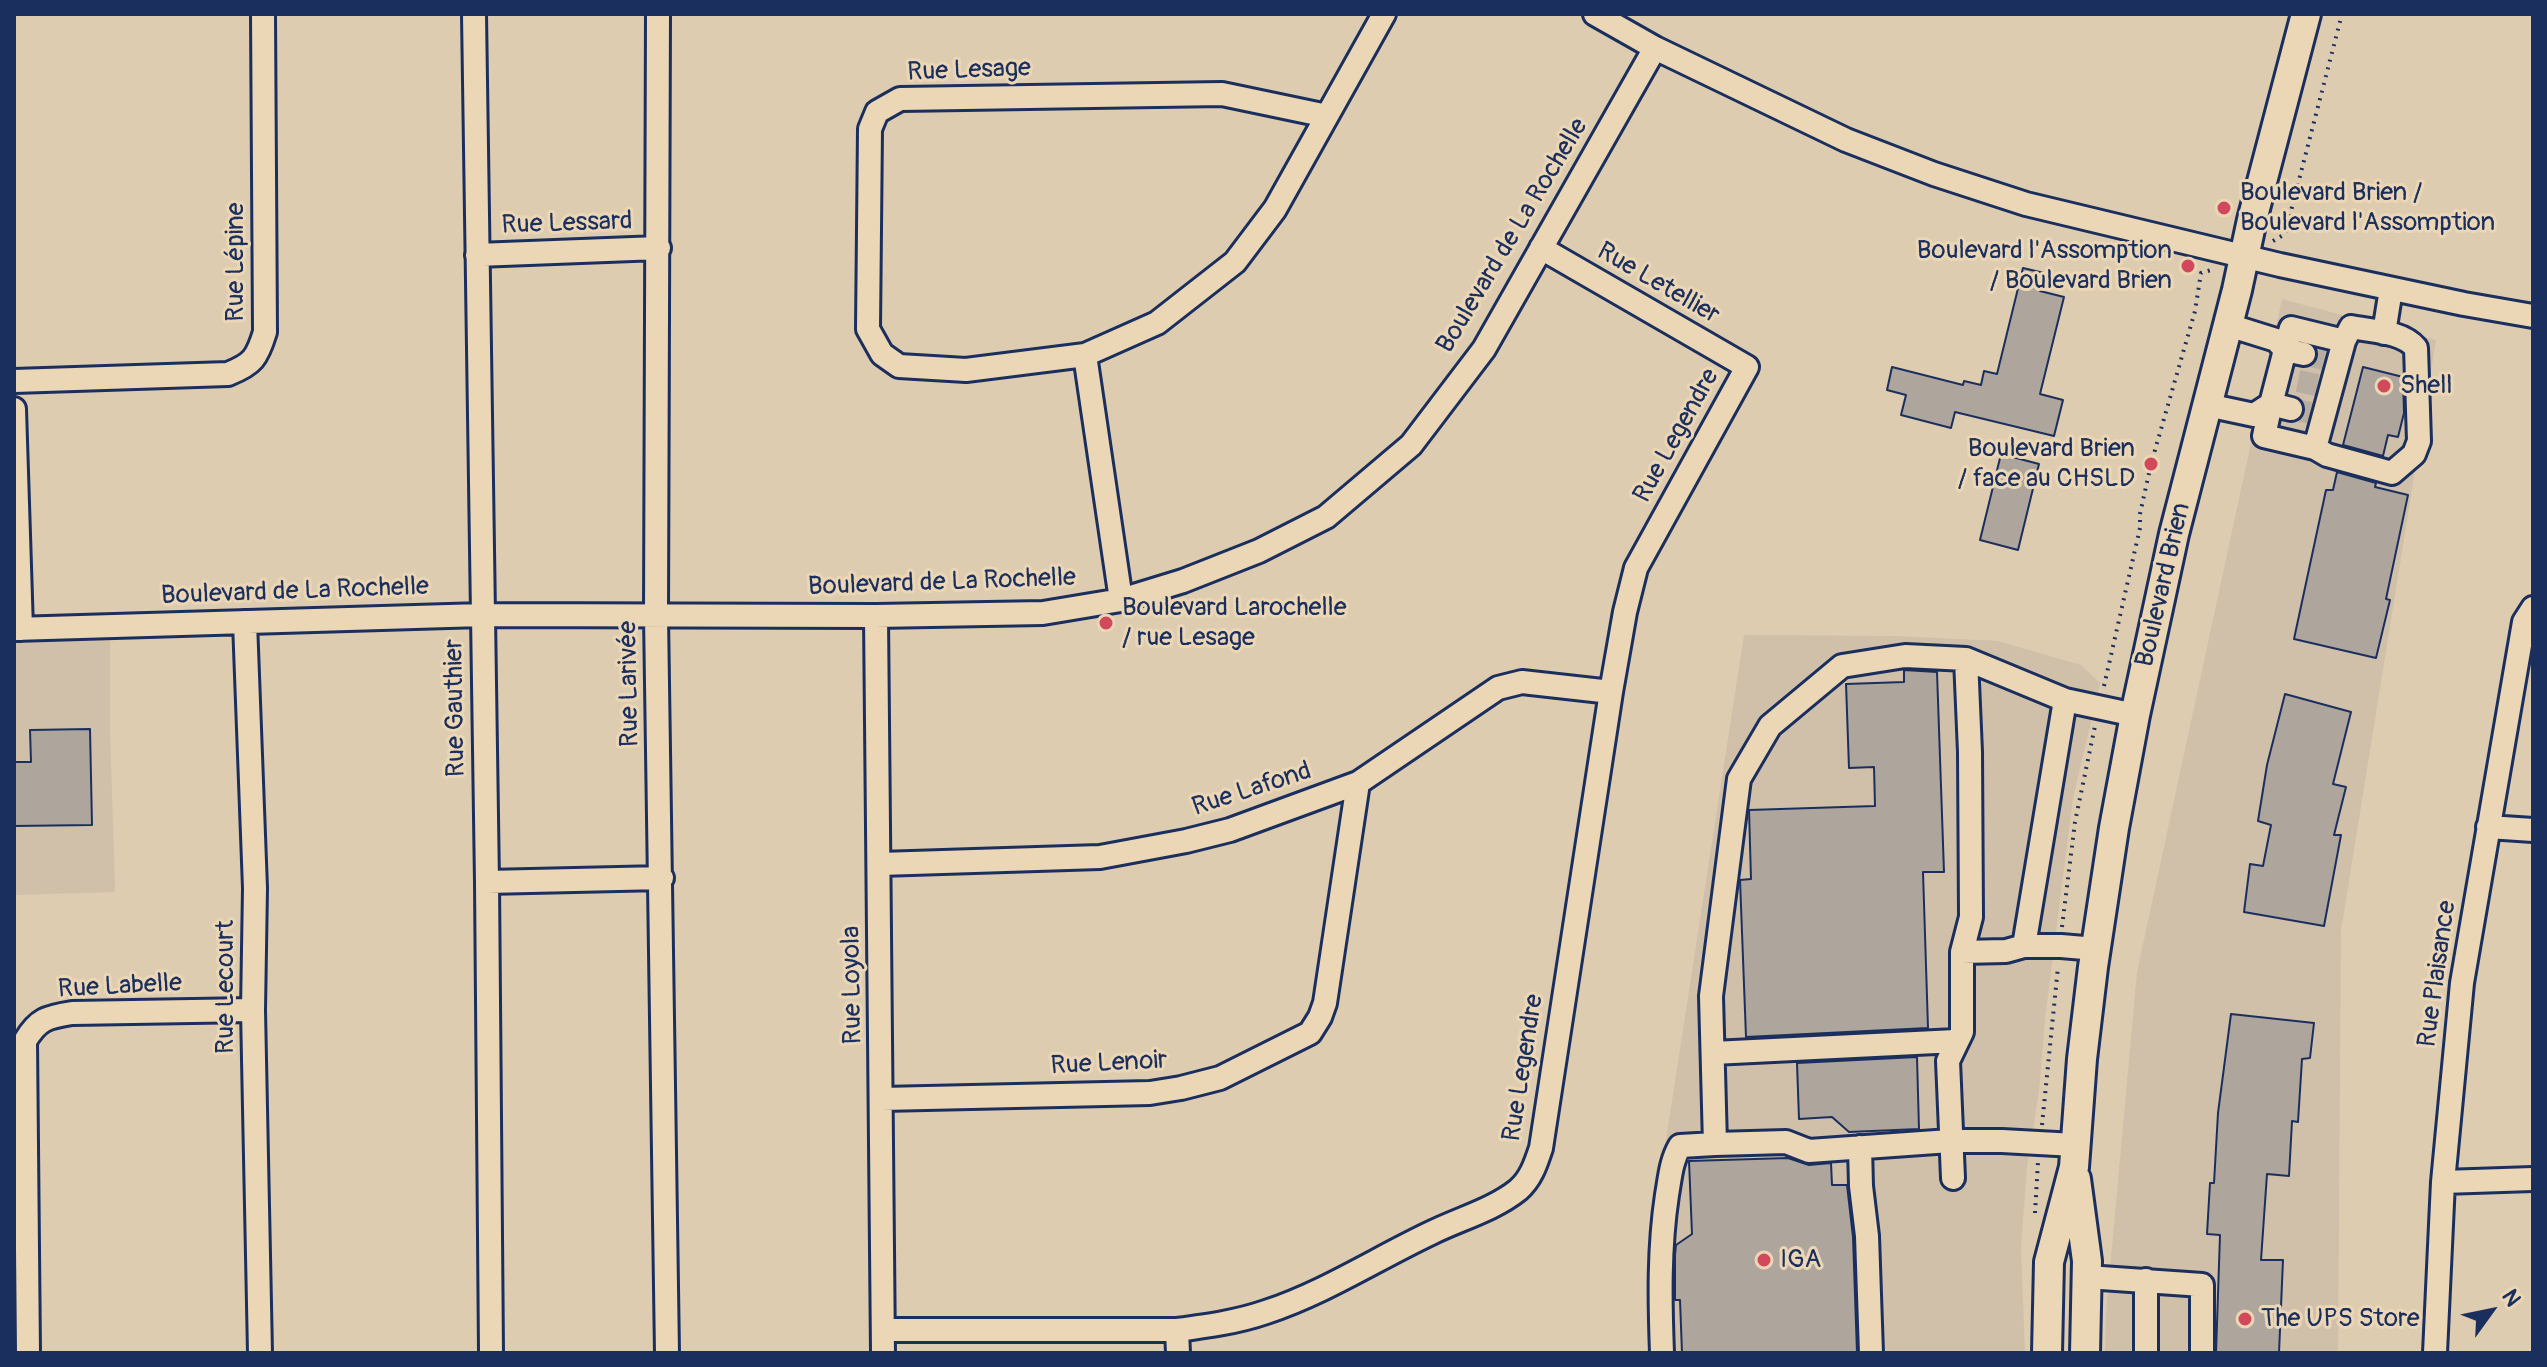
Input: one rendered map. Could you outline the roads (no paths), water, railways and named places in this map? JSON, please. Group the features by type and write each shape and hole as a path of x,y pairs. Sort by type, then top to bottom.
{"main road":[{"name":"Boulevard Brien","path":"2047,1353 2049,1262 2074,1156 2096,949 2135,715 2174,534 2306,14"},
{"name":"Boulevard Brien","path":"2074,1156 2087,1261 2085,1353"}],"street":[{"name":"Rue Lépine","path":"14,381 228,374 244,367 257,356 265,332 263,14"},
{"name":"Rue Gauthier","path":"474,14 491,1353"},
{"name":"Rue Larivée","path":"658,14 656,616 667,1353"},
{"name":"Rue Lesage","path":"1327,116 1222,94 900,99 877,112 870,129 868,329 882,354 899,366 966,370 1085,355 1157,323 1235,262 1275,209 1327,116 1384,14"},
{"path":"1595,14 1655,48 1846,140 1934,174 2026,204 2391,289 2533,316"},
{"name":"Boulevard de La Rochelle","path":"18,629 482,615 876,616 1043,613 1121,600 1183,581 1247,556 1326,517 1411,445 1484,349 1655,48"},
{"name":"Rue Lessard","path":"477,255 659,248"},
{"name":"Rue Letellier","path":"1541,248 1747,367"},
{"path":"2384,333 2391,289"},
{"path":"2228,325 2319,353"},
{"path":"2315,448 2299,411 2306,382 2319,353 2351,327 2384,333 2410,342 2416,348 2419,441 2414,454 2392,473 2327,455 2315,448 2264,436 2299,411 2306,382 2319,353"},
{"path":"1085,355 1121,600"},
{"name":"Rue Legendre","path":"883,1330 947,1342 1177,1330 1223,1324 1267,1312 1307,1296 1490,1206 1518,1189 1533,1172 1541,1148 1611,692 1636,568 1747,367"},
{"path":"2207,405 2254,415 2299,411"},
{"path":"14,409 18,629"},
{"name":"Rue Plaisance","path":"2435,1353 2443,1182 2462,983 2524,622 2533,608"},
{"name":"Rue Loyola","path":"876,616 883,1353"},
{"name":"Rue Lecourt","path":"245,622 255,888 253,1010 260,1353"},
{"path":"1715,1144 1711,996 1739,779 1770,726 1842,666 1905,656 1966,659 2065,700 2135,715"},
{"path":"1953,1178 1948,1061 1962,1032 1962,952 1971,917 1966,659"},
{"name":"Rue Lafond","path":"880,864 1100,857 1186,841 1230,830 1358,783 1498,688 1522,682 1611,692"},
{"path":"2024,946 2065,700"},
{"name":"Rue Lenoir","path":"882,1099 1150,1093 1220,1078 1310,1033 1325,1003 1358,783"},
{"path":"2488,827 2533,830"},
{"path":"487,882 662,878"},
{"path":"1962,952 2006,951 2024,946 2096,949"},
{"name":"Rue Labelle","path":"28,1353 25,1041 34,1025 50,1017 72,1013 253,1010"},
{"path":"1713,1053 1956,1041"},
{"path":"1662,1353 1661,1249 1673,1157 1680,1146 1786,1142 1809,1151 1950,1141 2002,1141 2074,1156"},
{"path":"1860,1147 1871,1353"},
{"path":"2443,1182 2533,1179"},
{"path":"2087,1277 2202,1285 2202,1353"},
{"path":"2146,1280 2146,1353"},
{"path":"1177,1330 1178,1353"}],"tunnel":[{"path":"2304,354 2324,359"},
{"path":"2298,381 2317,385"},
{"path":"2291,409 2311,413"}],"place":[{"name":"Boulevard Brien / Boulevard l'Assomption","path":"2224,208"},
{"name":"Boulevard l'Assomption / Boulevard Brien","path":"2188,266"},
{"name":"Shell","path":"2384,386"},
{"name":"Boulevard Brien / face au CHSLD","path":"2151,464"},
{"name":"Boulevard Larochelle / rue Lesage","path":"1106,623"},
{"name":"IGA","path":"1764,1260"},
{"name":"The UPS Store","path":"2245,1319"}]}
